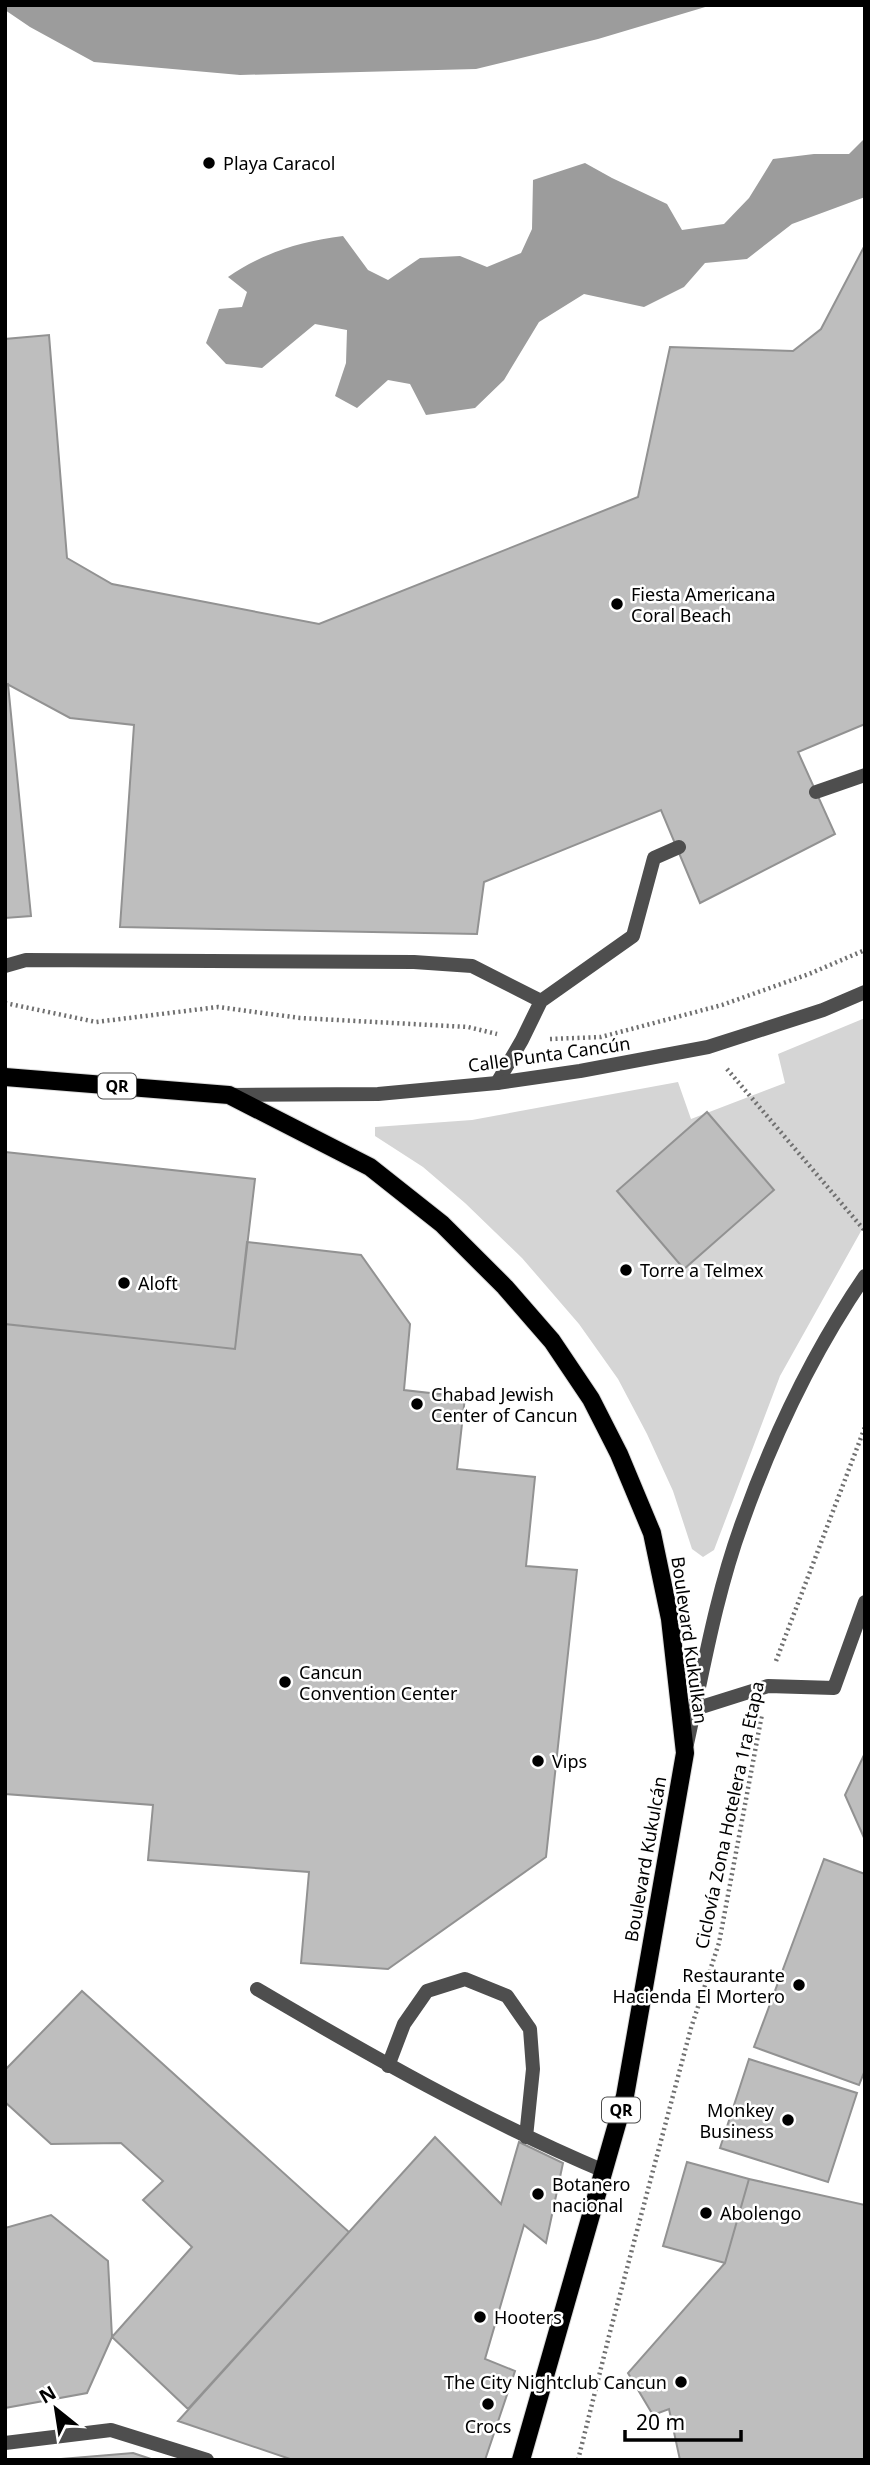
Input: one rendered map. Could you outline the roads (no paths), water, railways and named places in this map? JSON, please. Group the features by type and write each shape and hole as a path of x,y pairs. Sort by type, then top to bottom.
{"main road":[{"name":"QR","path":"5,1077 229,1095"},
{"name":"Boulevard Kukulkan","path":"229,1095 370,1167 442,1224 505,1287 552,1341 597,1410 619,1454 652,1533 670,1619 685,1753"},
{"name":"Boulevard Kukulcán","path":"521,2460 625,2096 685,1753"}],"street":[{"path":"816,792 865,775"},
{"path":"497,1083 541,1001 633,936 654,858 678,847"},
{"path":"5,966 26,960 414,962 472,966 541,1001"},
{"name":"Calle Punta Cancún","path":"229,1095 378,1094 497,1083 580,1071 708,1047 823,1010 865,992"},
{"path":"685,1753 713,1623 746,1513 803,1379 843,1307 865,1276"},
{"path":"695,1709 768,1686 834,1688 865,1602"},
{"path":"388,2066 404,2024 427,1992 465,1979 507,1996 530,2029 533,2069 526,2137"},
{"path":"257,1989 388,2066 526,2137 604,2171"},
{"path":"5,2443 111,2430 207,2460"}],"place":[{"name":"Playa Caracol","path":"209,163"},
{"name":"Fiesta Americana Coral Beach","path":"617,604"},
{"name":"Torre a Telmex","path":"626,1270"},
{"name":"Aloft","path":"124,1283"},
{"name":"Chabad Jewish Center of Cancun","path":"417,1404"},
{"name":"Cancun Convention Center","path":"285,1682"},
{"name":"Vips","path":"538,1761"},
{"name":"Restaurante Hacienda El Mortero","path":"799,1985"},
{"name":"Monkey Business","path":"788,2120"},
{"name":"Botanero nacional","path":"538,2194"},
{"name":"Abolengo","path":"706,2213"},
{"name":"Hooters","path":"480,2317"},
{"name":"The City Nightclub Cancun","path":"681,2382"},
{"name":"Crocs","path":"488,2404"}]}
